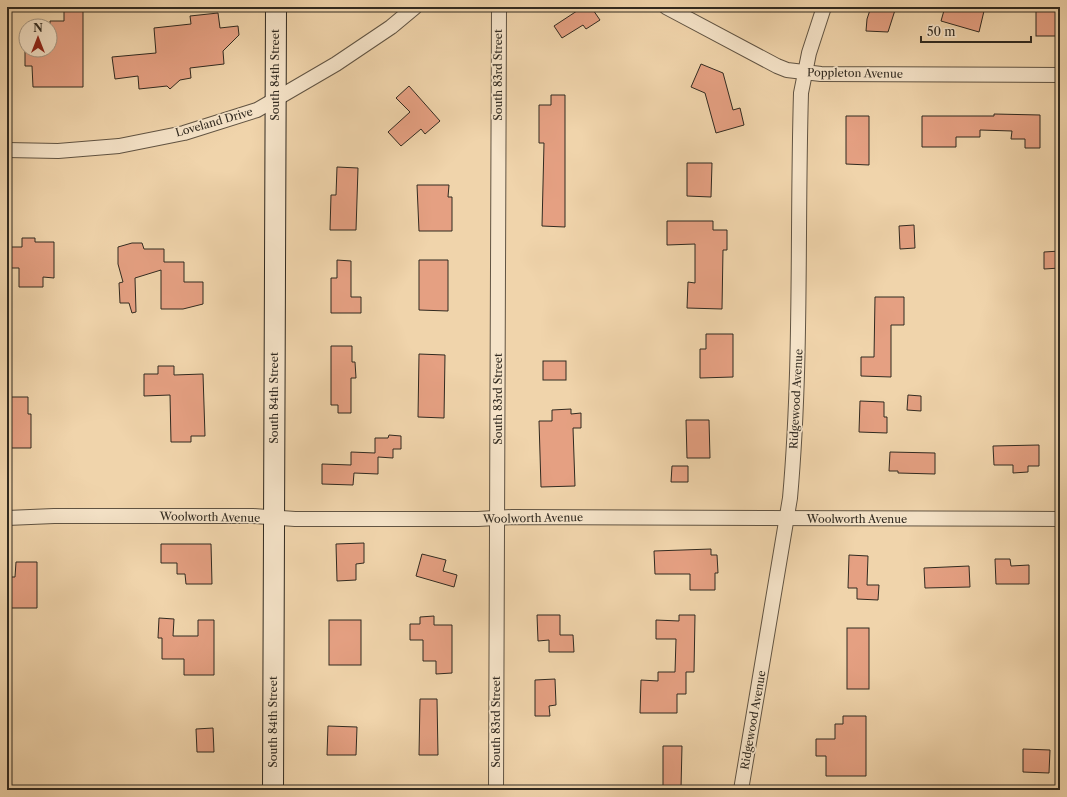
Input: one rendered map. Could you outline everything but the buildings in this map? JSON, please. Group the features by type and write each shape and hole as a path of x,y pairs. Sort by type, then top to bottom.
{"main road":[{"name":"South 84th Street","path":"273,790 276,7"}],"street":[{"name":"Loveland Drive","path":"7,150 58,151 119,146 184,133 257,110 336,64 391,27 415,7"},
{"name":"South 83rd Street","path":"496,790 499,7"},
{"name":"Poppleton Avenue","path":"666,7 787,70 821,74 1060,75"},
{"name":"Ridgewood Avenue","path":"741,790 787,518 794,451 799,350 799,162 801,93 809,53 824,7"},
{"name":"Woolworth Avenue","path":"7,518 70,516 274,518 1060,519"}]}
